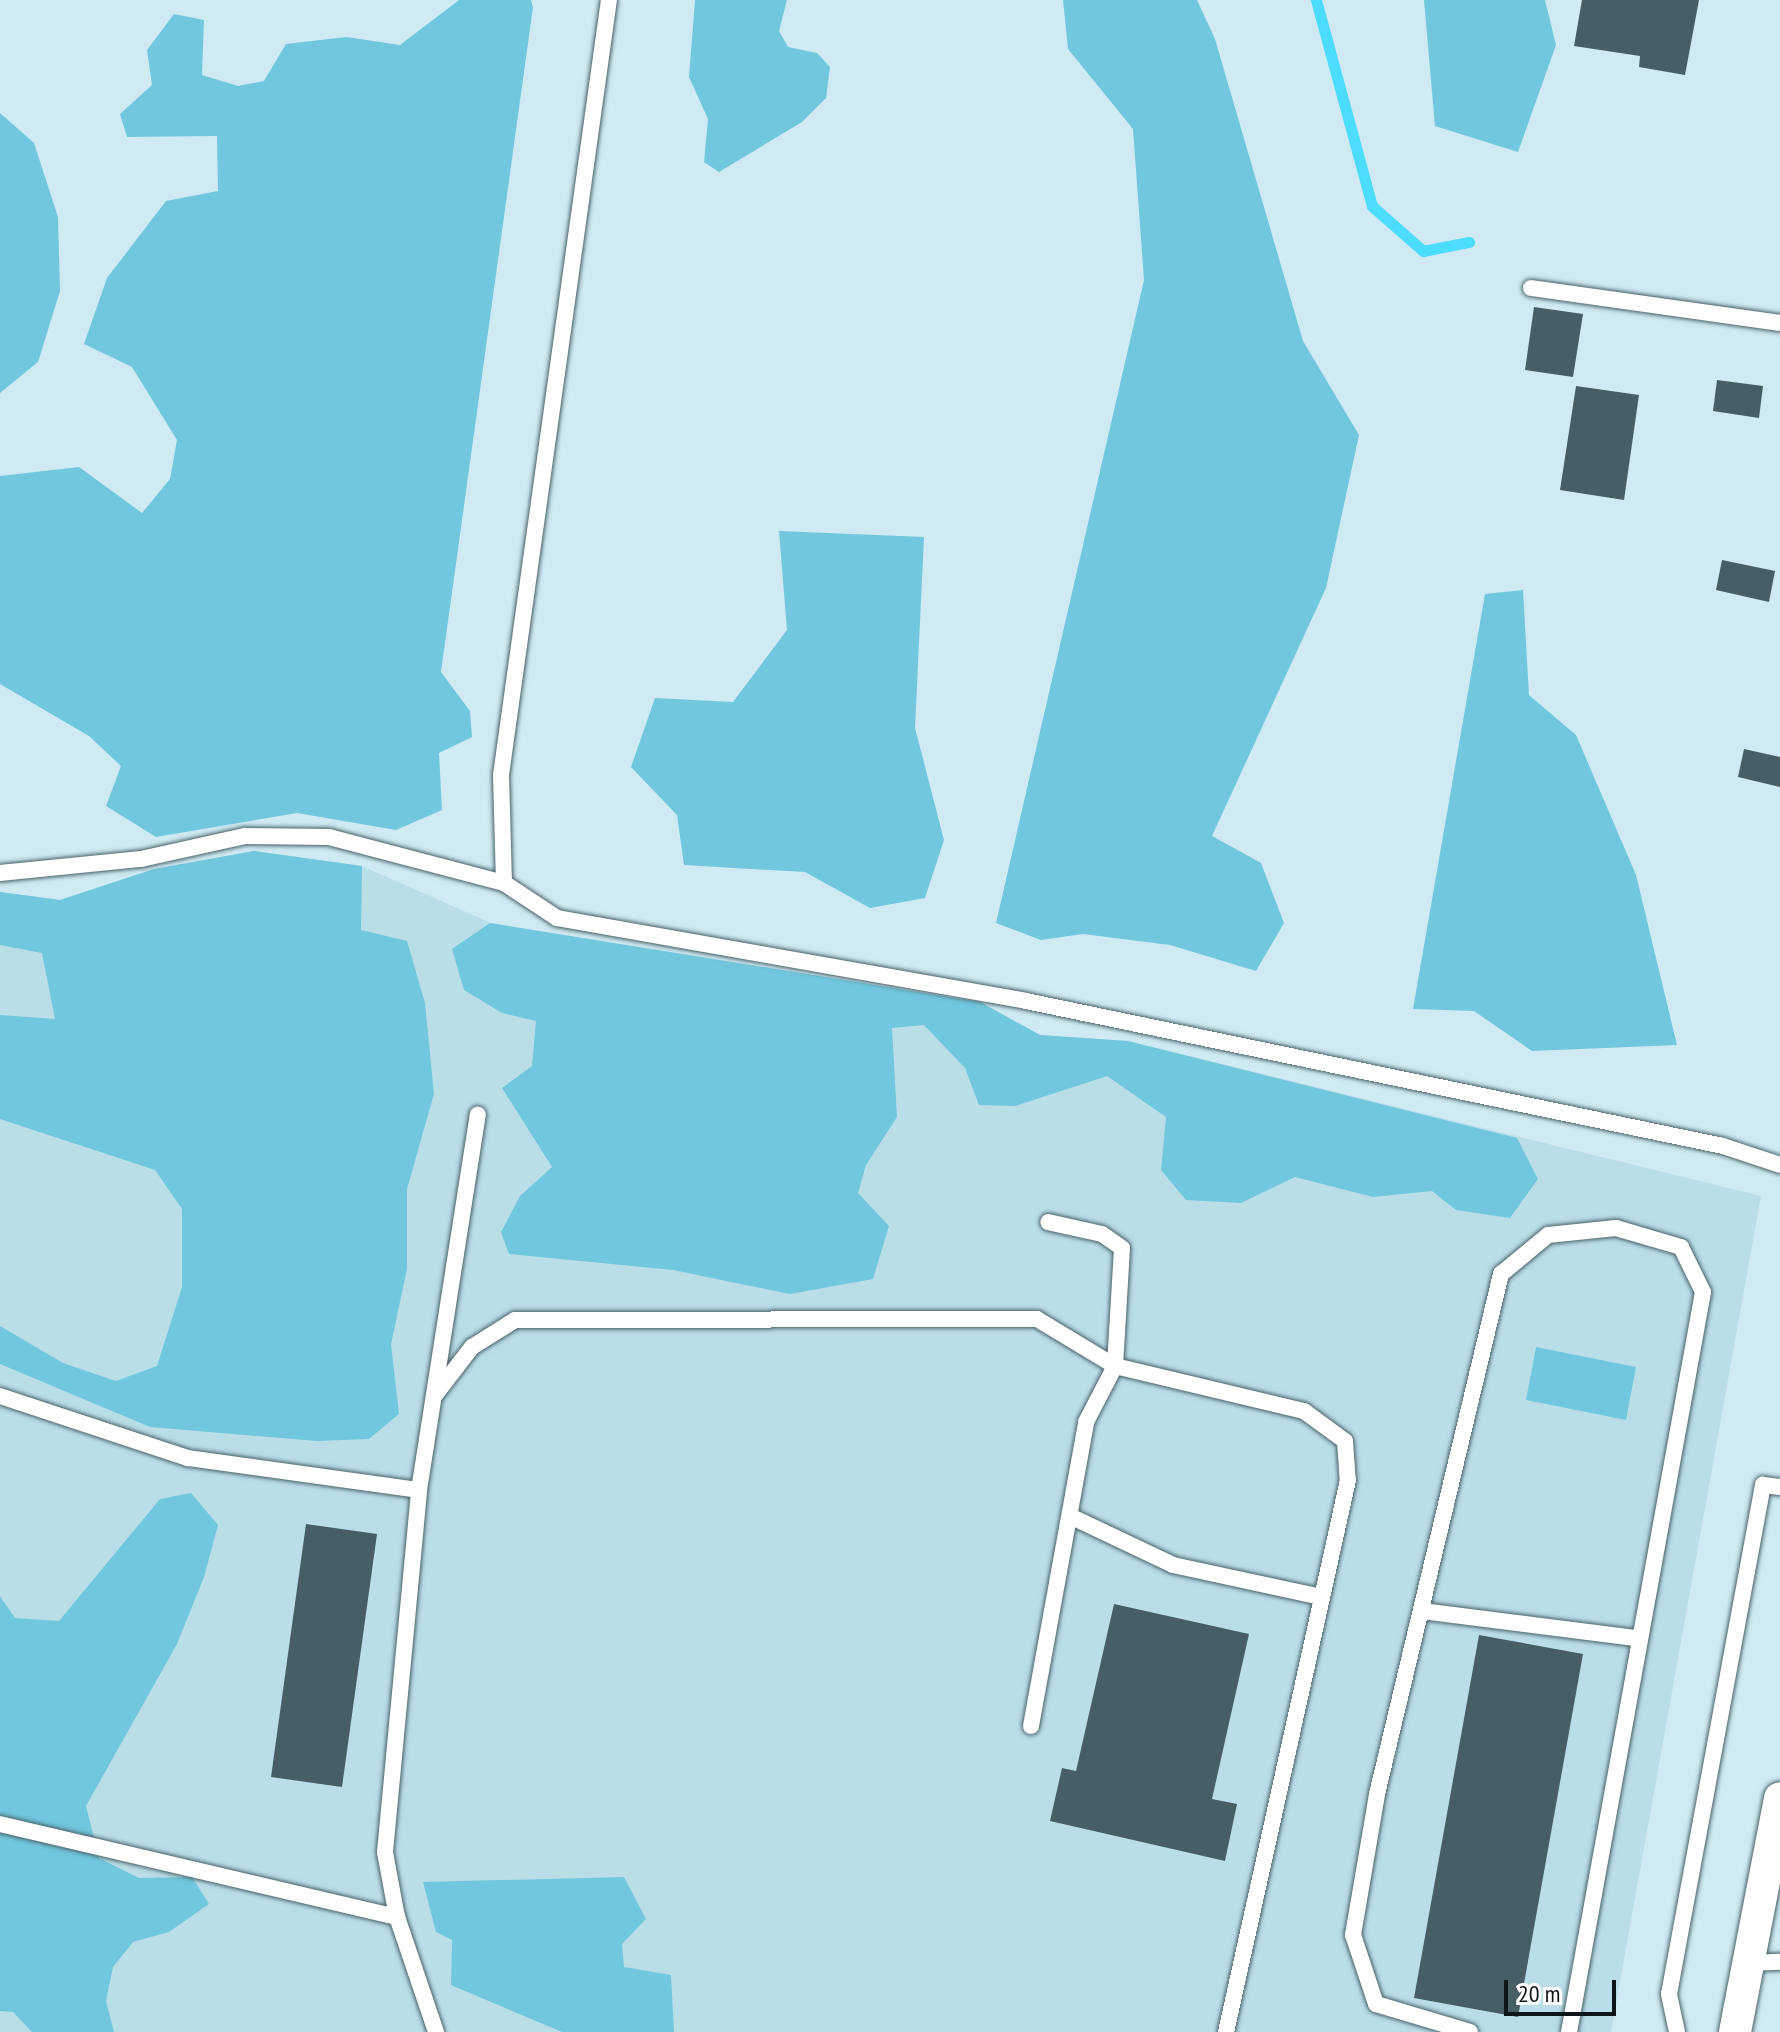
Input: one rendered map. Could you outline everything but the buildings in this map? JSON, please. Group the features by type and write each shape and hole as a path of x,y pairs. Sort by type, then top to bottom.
{"street":[{"path":"1735,2032 1745,1963 1780,1798"}],"lane":[{"path":"504,883 501,775 609,0"},
{"path":"1531,288 1780,323"},
{"path":"0,873 141,859 245,836 329,837 504,883 557,918 1026,1001 1723,1146 1780,1165"},
{"path":"436,2032 397,1917 385,1852 419,1490 478,1115"},
{"path":"1031,1726 1072,1517 1086,1422 1115,1366 1122,1248 1102,1234 1048,1222"},
{"path":"1470,2032 1376,2004 1353,1935 1377,1794 1501,1274 1548,1235 1616,1228 1681,1247 1703,1292 1637,1638 1569,2032"},
{"path":"434,1397 472,1347 515,1320 1037,1319 1115,1366 1304,1411 1345,1441 1348,1480 1226,2032"},
{"path":"0,1396 188,1458 419,1490"},
{"path":"1677,2032 1669,1994 1763,1485 1780,1487"},
{"path":"1072,1517 1173,1565 1321,1597"},
{"path":"1422,1611 1637,1638"},
{"path":"0,1824 397,1917"},
{"path":"1745,1963 1780,1962"}],"shaded area":[{"path":"459,0 531,0 533,7 441,672 470,711 472,737 439,753 442,810 396,830 297,813 156,837 106,806 121,766 89,736 0,684 0,476 79,467 142,513 170,479 177,440 132,367 84,344 107,278 166,201 218,191 217,136 127,137 120,114 152,85 147,50 174,14 204,20 202,75 238,86 264,81 286,44 346,37 400,45"},
{"path":"695,0 787,0 779,31 788,47 817,53 830,67 826,98 802,122 719,172 704,162 708,119 689,77"},
{"path":"1063,0 1197,0 1215,39 1303,341 1359,435 1326,588 1212,836 1261,863 1284,923 1256,971 1170,945 1083,934 1041,940 996,923 1144,280 1133,129 1068,49"},
{"path":"1424,0 1545,0 1556,45 1518,152 1435,126"},
{"path":"0,113 34,143 58,217 60,291 38,362 0,393"},
{"path":"779,531 924,537 915,728 944,840 925,898 870,908 805,872 684,865 677,815 631,767 655,698 733,702 787,630"},
{"path":"1523,590 1529,695 1576,735 1636,875 1677,1045 1532,1051 1474,1011 1413,1009 1485,594"},
{"path":"254,851 362,866 491,923 980,1002 1040,1035 1128,1041 1761,1196 1611,2032 0,2032 0,892 60,900 154,869"},
{"path":"254,851 362,866 361,930 407,941 425,1003 434,1094 407,1189 407,1269 391,1344 399,1414 369,1439 317,1441 150,1427 0,1364 0,1326 63,1363 116,1381 157,1366 182,1287 182,1209 155,1170 0,1119 0,1015 55,1019 42,953 0,945 0,892 60,900 154,869"},
{"path":"490,923 980,1002 1040,1035 1128,1041 1517,1138 1538,1179 1510,1218 1456,1210 1432,1191 1373,1197 1295,1177 1241,1203 1186,1200 1161,1170 1166,1117 1107,1076 1015,1106 979,1105 965,1068 924,1025 892,1028 897,1117 866,1165 858,1193 889,1226 873,1279 790,1294 673,1270 509,1254 501,1232 520,1196 552,1167 502,1088 532,1066 536,1021 502,1013 464,990 452,949"},
{"path":"1536,1347 1636,1367 1626,1420 1526,1400"},
{"path":"191,1493 218,1525 204,1577 177,1644 86,1806 99,1858 139,1878 192,1877 209,1904 169,1932 133,1942 113,1967 106,2001 114,2032 32,2032 13,2012 0,2011 0,1596 15,1618 59,1621 160,1499"},
{"path":"624,1877 646,1919 622,1944 624,1967 671,1975 674,2032 562,2032 451,1985 452,1940 436,1932 423,1882"}],"waterway":[{"path":"1316,0 1372,206 1423,251 1469,242"}]}
